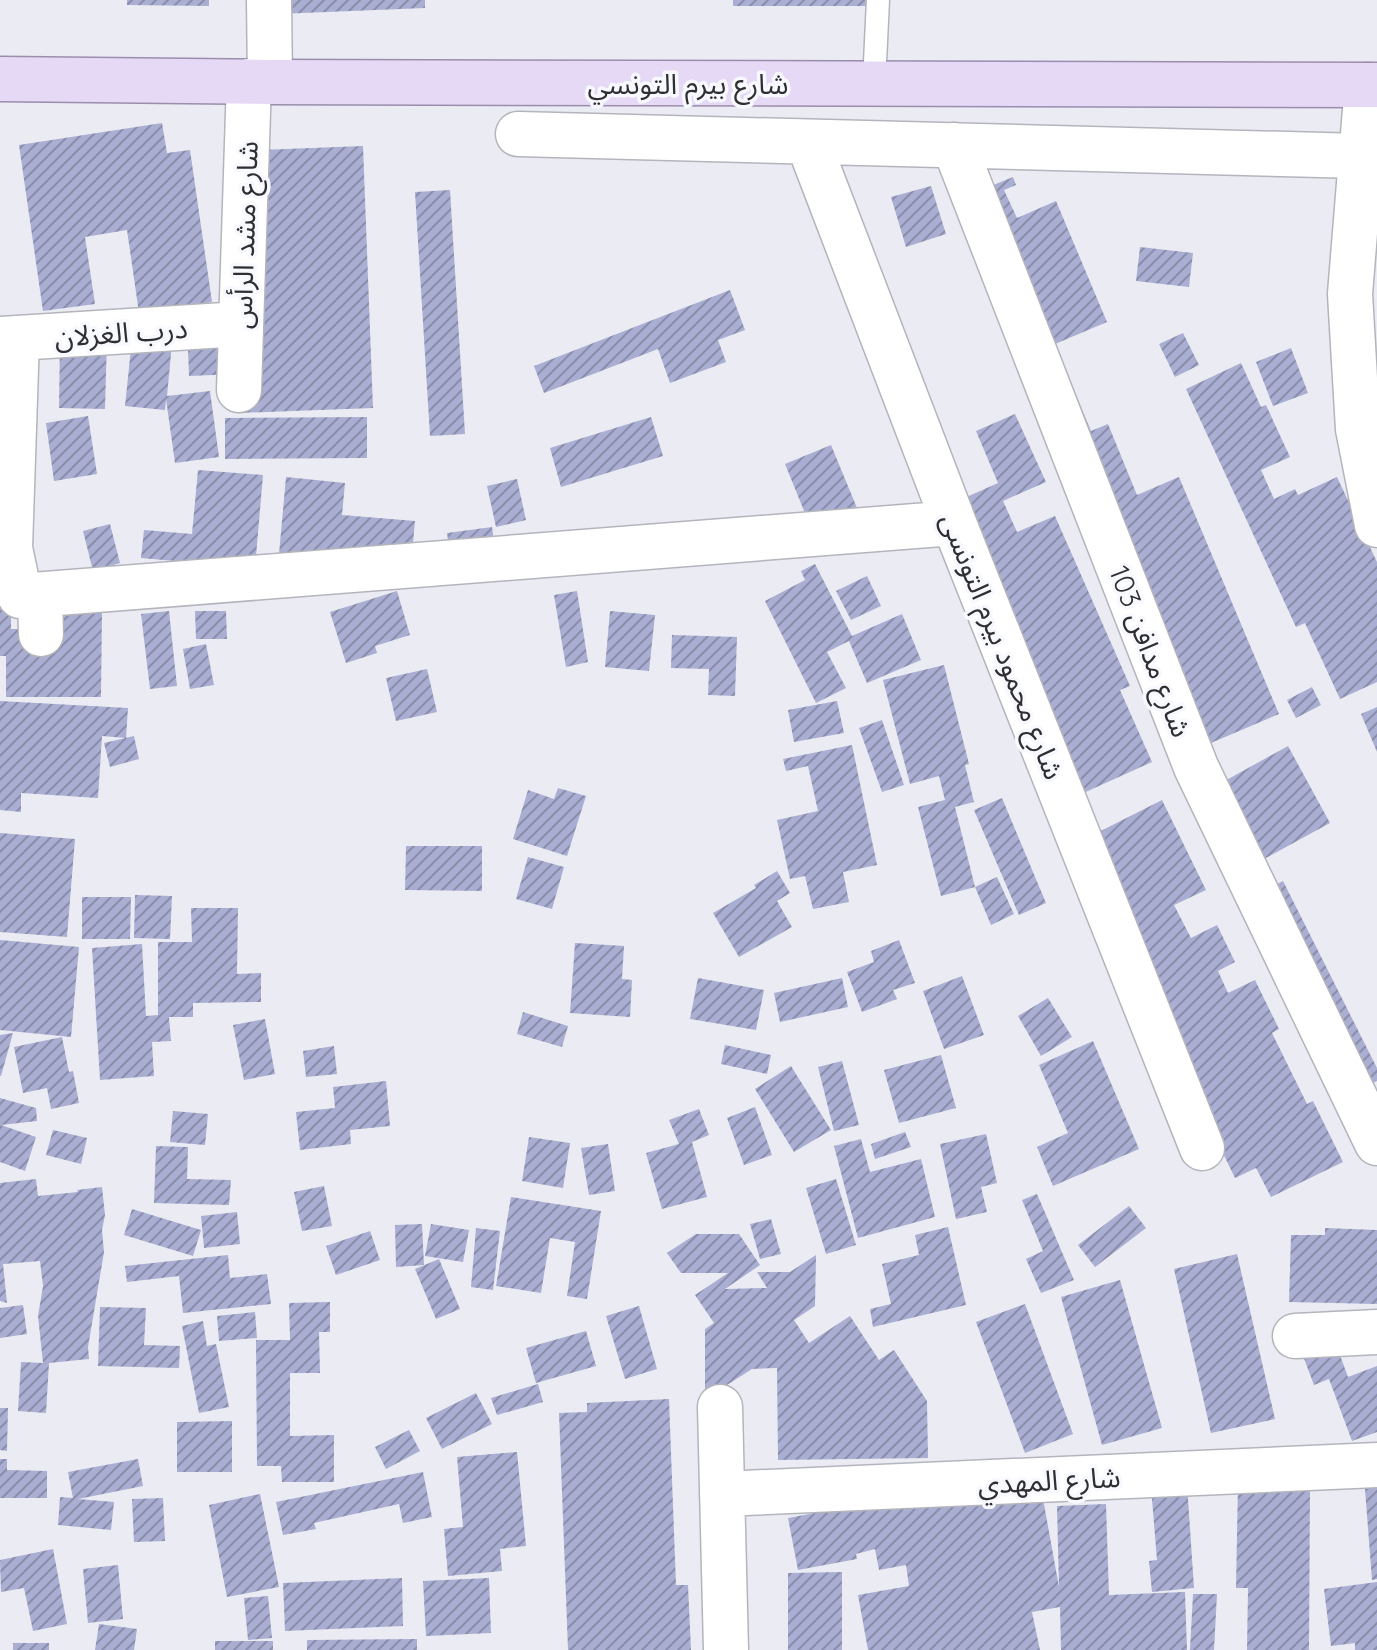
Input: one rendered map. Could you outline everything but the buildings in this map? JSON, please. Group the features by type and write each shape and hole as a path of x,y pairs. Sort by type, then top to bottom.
{"main road":[{"name":"شارع بيرم التونسي","path":"0,79 1372,85"}],"street":[{"name":"شارع مشد الرأس","path":"239,390 259,81 269,0"},
{"path":"1372,85 1361,156 1350,294 1358,429 1377,525"},
{"path":"518,134 1361,156"},
{"name":"شارع محمود بيرم التونسى","path":"808,142 954,523 1202,1148"},
{"name":"شارع مدافن 103","path":"954,145 1196,767 1377,1143"},
{"name":"درب الغزلان","path":"8,339 241,324"},
{"path":"8,339 10,548 20,596 41,614 954,523"},
{"path":"1295,1336 1377,1332"},
{"path":"720,1407 726,1650"},
{"name":"شارع المهدي","path":"722,1494 1377,1465"}],"lane":[{"path":"874,83 878,0"}]}
